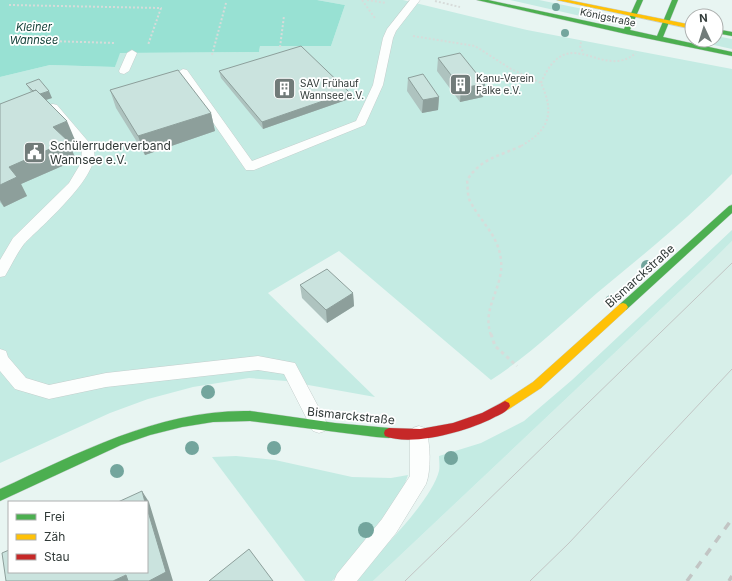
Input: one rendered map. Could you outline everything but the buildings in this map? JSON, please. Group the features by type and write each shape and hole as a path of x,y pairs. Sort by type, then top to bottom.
{"main road":[{"name":"Königstraße","path":"480,0 732,54"},
{"name":"Königstraße","path":"560,0 684,25"},
{"path":"626,32 640,0"},
{"path":"659,39 675,0"},
{"name":"Bismarckstraße","path":"0,495 86,456 156,428 200,418 245,416 368,432 419,434 453,428 492,415 537,385 732,208"}],"lane":[{"path":"183,72 250,167 361,123 378,85 388,38 415,0"},
{"path":"124,71 132,53"},
{"path":"0,272 18,242 74,186 87,163 88,149 53,107"},
{"path":"0,356 1,360 21,384 50,392 106,380 258,363 289,368 319,425"},
{"path":"344,581 389,526 418,478 420,467 419,434"}],"path":[{"path":"362,0 379,23 392,31 475,46 511,69 541,83"},
{"path":"367,0 387,4 390,1"},
{"path":"212,55 226,3"},
{"path":"9,5 161,8 147,47"},
{"path":"280,47 284,16"},
{"path":"583,38 580,46 584,52 594,58 611,61 632,57 640,49"},
{"path":"16,40 122,43"},
{"path":"519,368 495,346 489,329 488,313 500,279 501,261 497,241 469,200 467,180 474,170 482,163 533,139 548,119 549,106 541,83 546,71 551,63 559,57 568,53 584,52"}],"shaded area":[{"path":"317,0 403,0 527,30 732,69 732,174 683,221 545,339 505,371 491,380 339,251 268,293 375,397 286,381 249,378 193,387 148,399 110,413 0,463 0,77 50,65 115,67 119,53 259,52 260,46 331,46 345,5"},
{"path":"510,0 539,0 588,10 585,17"},
{"path":"724,38 732,39 732,49 724,47"},
{"path":"732,230 732,241 714,259 373,581 352,581 401,529 425,498 434,484 439,471 439,456 481,443 524,421 572,380"},
{"path":"732,241 732,581 373,581 714,259"},
{"path":"236,456 275,460 352,477 391,478 408,475 402,492 350,563 332,581 305,581 212,457"}],"water":[{"name":"Kleiner Wannsee","path":"0,0 317,0 345,5 331,46 260,46 259,52 120,53 115,67 50,65 0,77"}],"tram line":[{"path":"405,581 732,263"},
{"path":"530,581 569,543 732,369"}],"railway":[{"path":"687,581 732,519"},
{"path":"729,581 732,576"}],"traffic: fast":[{"path":"480,0 732,54"},
{"path":"626,32 640,0"},
{"path":"659,39 675,0"},
{"path":"724,32 732,34"},
{"path":"623,307 732,208"},
{"path":"0,495 119,441 150,430 182,422 213,417 250,416 335,428 389,433"}],"traffic: slow":[{"path":"560,0 684,25"},
{"path":"505,406 537,385 623,307"}],"traffic: jam":[{"path":"389,433 420,434 442,431 486,417 505,406"}],"place":[{"name":"Kanu-Verein Falke e.V.","path":"460,84"},
{"name":"SAV Frühauf Wannsee e.V.","path":"284,89"},
{"name":"Schülerruderverband Wannsee e.V.","path":"34,153"}]}
